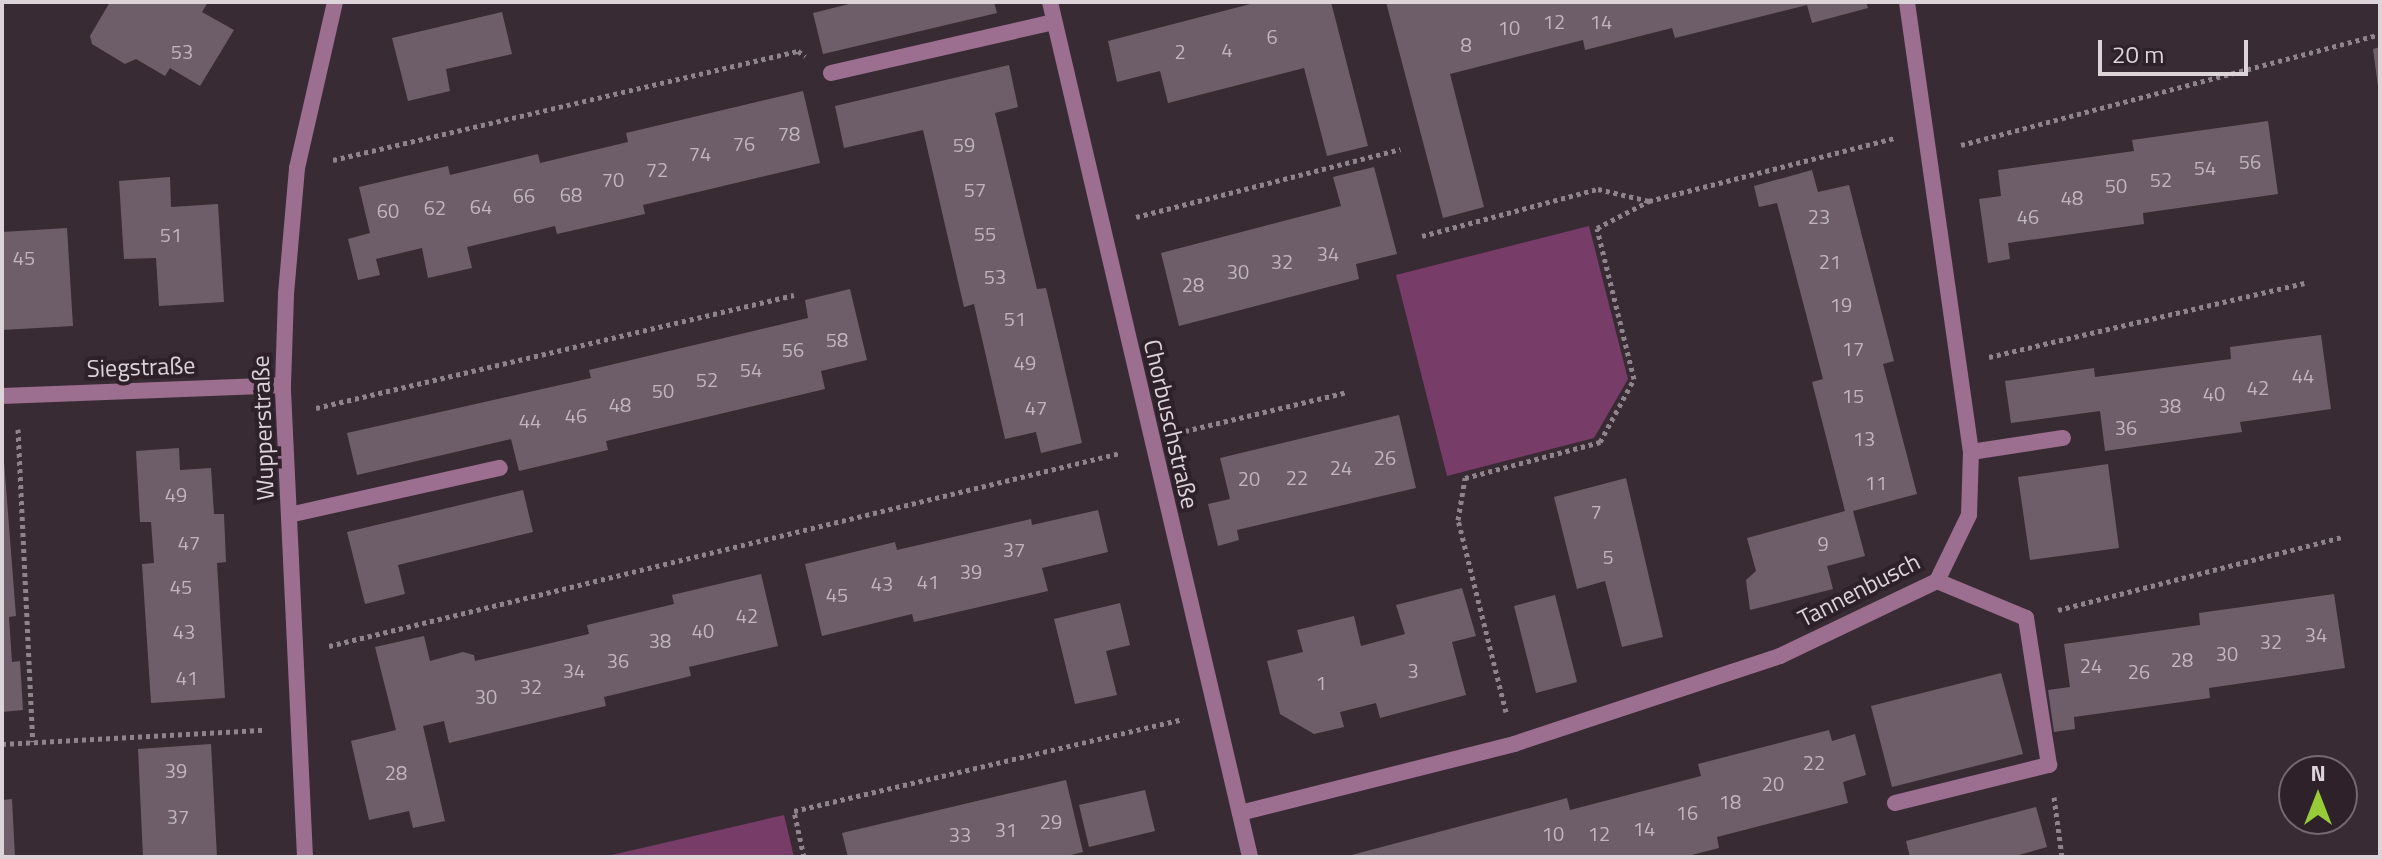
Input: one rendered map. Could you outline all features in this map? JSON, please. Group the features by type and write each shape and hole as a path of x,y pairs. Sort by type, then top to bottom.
{"street":[{"name":"Wupperstraße","path":"305,857 293,655 283,385 297,168 335,2"},
{"name":"Chorbuschstraße","path":"1050,2 1150,442 1250,857"},
{"name":"Tannenbusch","path":"1240,813 1514,744 1780,656 1937,581 1969,515 1971,452 1922,131 1907,2"},
{"path":"831,73 1054,22"},
{"name":"Siegstraße","path":"9,396 283,385"},
{"path":"1971,452 2063,438"},
{"path":"289,515 500,468"},
{"path":"1895,803 2049,765 2026,618 1937,581"}],"path":[{"path":"1926,155 2380,34"},
{"path":"297,168 798,51 831,73"},
{"path":"1514,744 1458,520 1465,478 1600,442 1634,379 1597,228 1649,201 1922,131"},
{"path":"1100,227 1400,149"},
{"path":"1422,236 1598,189 1649,201"},
{"path":"1957,365 2304,283"},
{"path":"284,416 794,295"},
{"path":"293,655 1347,392"},
{"path":"9,396 33,742"},
{"path":"2026,618 2342,537"},
{"path":"804,857 794,811 1216,711"},
{"path":"2,744 297,728"},
{"path":"2049,765 2062,857"}],"shaded area":[{"path":"1589,226 1628,379 1594,438 1447,476 1396,275"},
{"path":"784,815 794,857 603,857"}],"building":[{"path":"110,2 208,2 202,12 234,30 200,86 170,68 165,76 136,59 125,64 92,44 90,36"},
{"path":"857,2 994,2 997,13 823,54 813,13"},
{"path":"1258,2 1331,2 1368,146 1327,156 1304,68 1168,103 1160,71 1117,82 1108,41"},
{"path":"1386,2 1866,2 1868,8 1812,23 1807,5 1675,38 1672,28 1585,50 1583,40 1450,74 1484,207 1443,218"},
{"path":"502,12 512,54 446,69 450,91 408,101 392,38"},
{"path":"2380,47 2380,94 2379,94 2373,49"},
{"path":"1009,65 1018,107 995,113 1037,289 1046,288 1082,443 1041,453 1036,432 1005,439 974,304 964,307 923,130 844,148 835,106"},
{"path":"803,91 820,163 643,205 645,214 557,234 555,226 467,247 472,268 428,278 422,248 376,259 380,275 358,280 348,239 370,233 359,187 448,166 450,175 538,154 540,163 628,142 626,133"},
{"path":"2268,121 2278,194 2143,213 2144,224 2008,243 2010,259 1988,263 1979,199 2001,196 1998,170 2134,151 2132,140"},
{"path":"1374,167 1397,254 1356,264 1359,279 1179,326 1161,253 1341,206 1333,177"},
{"path":"1812,170 1818,192 1849,185 1894,361 1883,364 1917,494 1853,511 1865,556 1827,566 1833,589 1750,610 1746,580 1756,571 1747,538 1845,511 1812,382 1823,379 1777,203 1759,207 1754,186"},
{"path":"170,177 171,207 218,204 224,302 159,306 156,258 124,259 119,181"},
{"path":"67,228 73,326 2,330 2,232"},
{"path":"850,289 867,360 821,371 825,389 606,441 608,450 519,471 511,439 357,475 347,433 591,378 589,370 808,318 805,300"},
{"path":"2321,335 2331,409 2240,422 2242,432 2105,451 2100,411 2011,423 2005,381 2094,368 2095,377 2231,359 2230,347"},
{"path":"1399,415 1416,488 1237,530 1239,540 1218,546 1208,504 1230,499 1220,458"},
{"path":"2,436 16,616 9,617 12,662 20,661 23,710 2,712"},
{"path":"179,448 180,470 211,468 214,514 224,514 226,562 217,563 225,698 151,703 142,564 154,563 151,522 140,522 136,451"},
{"path":"2108,464 2119,548 2030,560 2018,477"},
{"path":"1626,478 1663,637 1622,647 1605,581 1577,589 1554,497"},
{"path":"523,490 533,532 398,565 405,594 365,604 347,532"},
{"path":"1098,510 1108,552 1042,568 1048,591 914,622 912,614 822,636 805,564 895,542 897,550 1031,519 1032,525"},
{"path":"761,574 778,646 689,667 691,676 604,697 606,706 449,743 444,721 423,726 445,821 413,828 409,811 369,820 351,741 396,730 375,647 424,636 430,661 463,652 474,655 475,661 589,634 587,625 674,604 672,595"},
{"path":"1462,588 1476,636 1452,642 1466,695 1380,718 1376,703 1340,712 1344,727 1314,734 1280,714 1267,661 1303,652 1297,630 1354,616 1361,646 1405,634 1396,605"},
{"path":"2334,594 2345,668 2209,688 2210,698 2074,717 2075,729 2054,732 2048,690 2070,687 2064,644 2200,625 2199,613"},
{"path":"1555,595 1577,682 1536,693 1514,606"},
{"path":"1120,603 1130,645 1106,651 1117,695 1075,704 1054,619"},
{"path":"2001,673 2023,754 1892,787 1871,706"},
{"path":"1829,730 1832,741 1855,734 1866,775 1843,782 1848,803 1717,837 1719,848 1684,857 1344,857 1567,798 1570,810 1701,776 1698,764"},
{"path":"211,744 217,857 143,857 138,749"},
{"path":"1066,780 1083,852 1063,857 848,857 842,833"},
{"path":"1145,790 1155,831 1089,847 1079,805"},
{"path":"12,799 15,857 2,857 2,800"},
{"path":"2036,807 2047,847 2012,857 1910,857 1906,841"}]}
